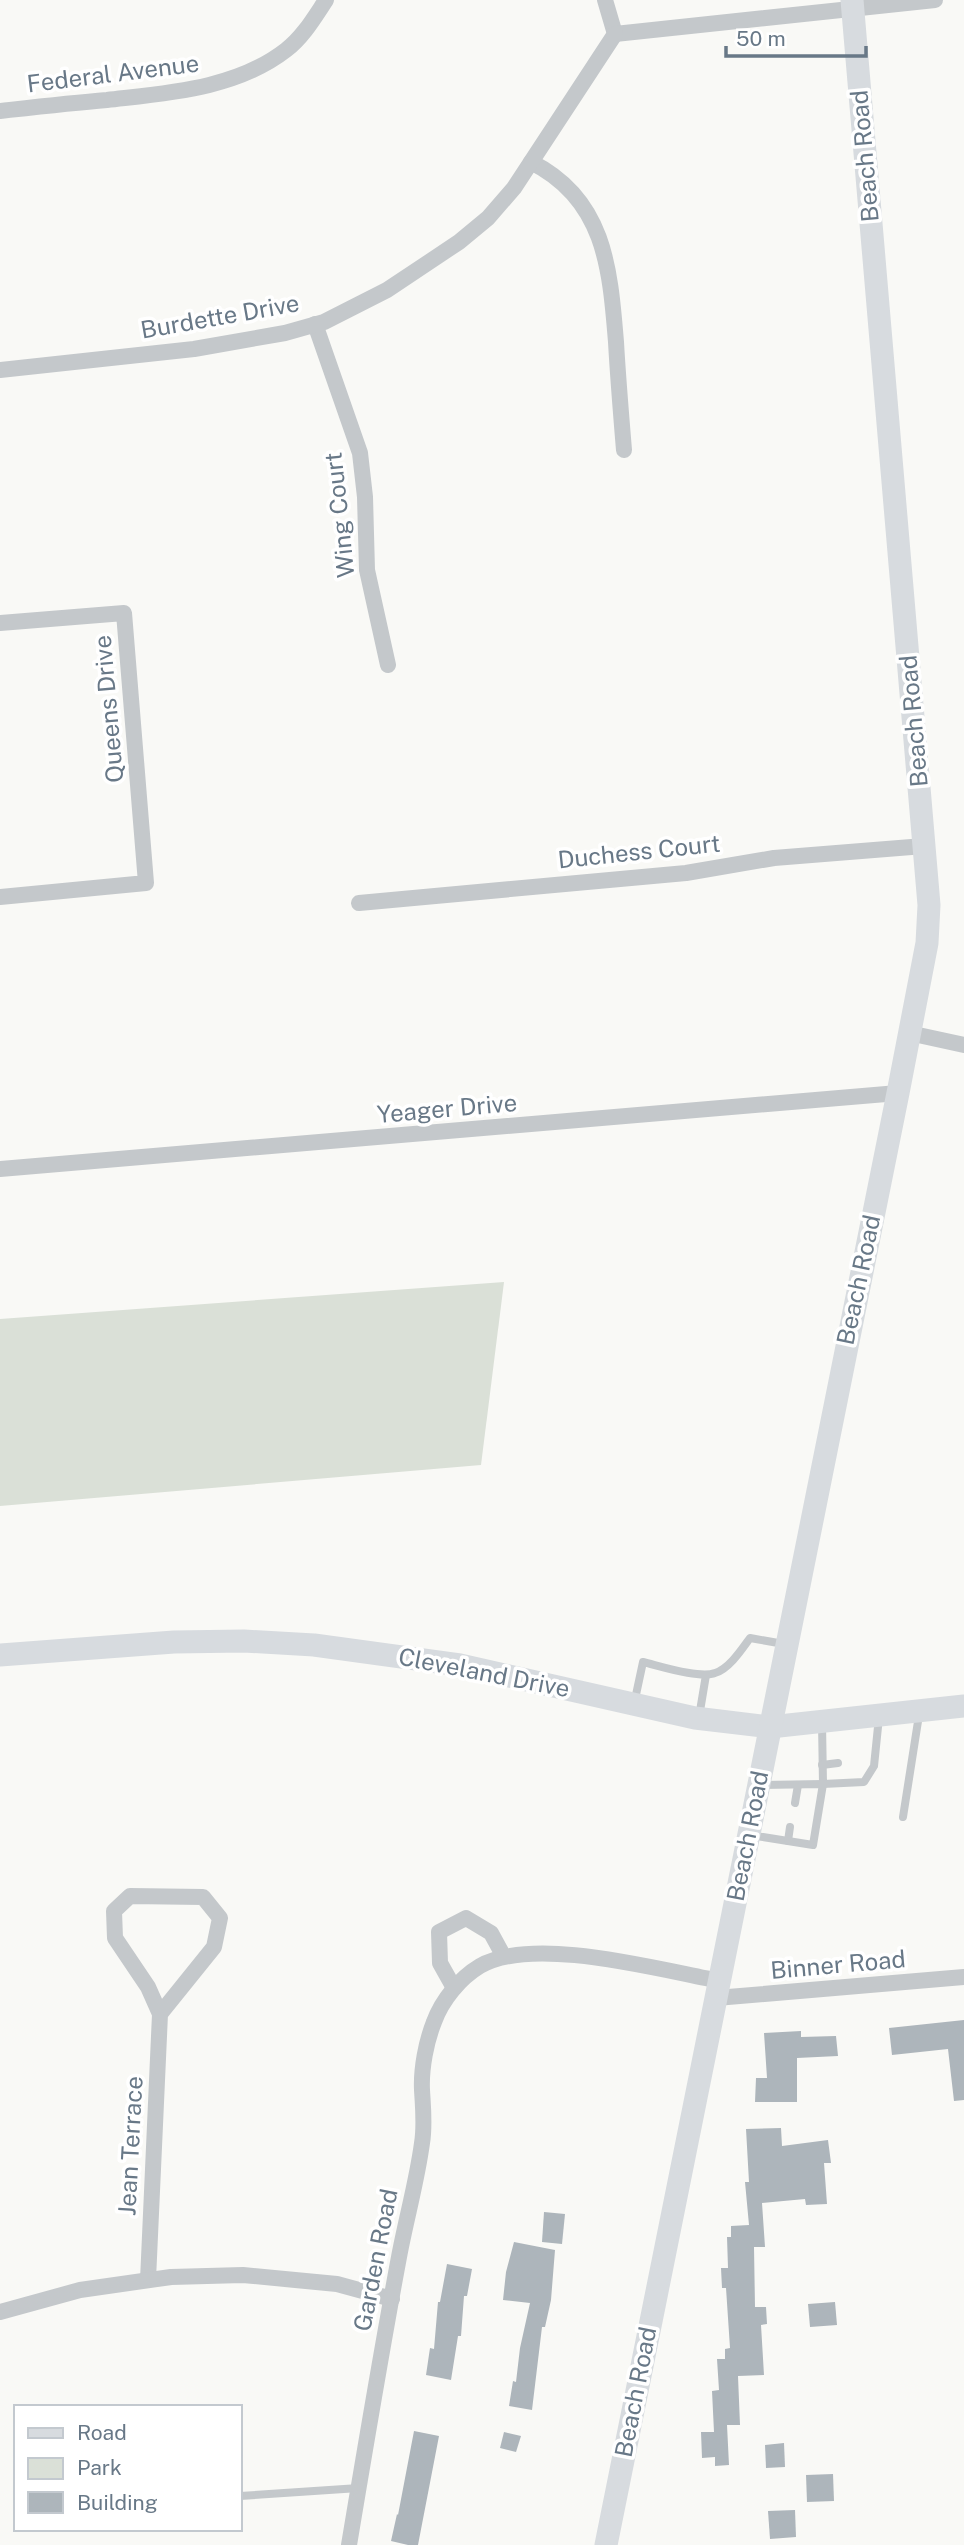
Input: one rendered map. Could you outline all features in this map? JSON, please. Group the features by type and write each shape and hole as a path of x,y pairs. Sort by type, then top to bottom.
{"street":[{"name":"Federal Avenue","path":"0,111 170,93 218,83 252,71 286,50 307,29 326,0"},
{"path":"605,0 615,34 853,5 935,0"},
{"name":"Beach Road","path":"606,2545 898,1093 929,926 853,5"},
{"name":"Burdette Drive","path":"0,370 194,349 285,333 354,308 387,290 459,243 488,218 514,188 615,34"},
{"path":"531,162 551,172 568,186 584,206 606,256 611,287 624,450"},
{"name":"Wing Court","path":"315,324 360,453 365,497 367,569 388,665"},
{"name":"Queens Drive","path":"0,623 124,613 146,883 0,897"},
{"name":"Duchess Court","path":"359,903 685,873 774,858 924,846"},
{"path":"909,1033 964,1045"},
{"name":"Yeager Drive","path":"0,1169 898,1093"},
{"name":"Cleveland Drive","path":"0,1656 174,1642 244,1641 314,1645 460,1665 699,1719 770,1727 964,1706"},
{"name":"Jean Terrace","path":"148,2280 160,2014 148,1987 115,1938 114,1911 130,1896 203,1898 220,1918 214,1947 160,2014"},
{"path":"454,1988 440,1963 439,1931 466,1918 491,1933 503,1955"},
{"name":"Garden Road","path":"349,2545 422,2143 422,2087 426,2049 434,2023 454,1988 479,1966 503,1955 551,1952 718,1990"},
{"name":"Binner Road","path":"718,1990 964,1977"},
{"path":"0,2312 80,2290 171,2277 243,2275 337,2284 392,2299"}],"lane":[{"path":"634,1704 643,1662 706,1675 717,1673 750,1638 787,1645"},
{"path":"699,1719 706,1675"},
{"path":"903,1817 919,1712"},
{"path":"758,1785 864,1782 874,1766 879,1717"},
{"path":"749,1834 813,1845 823,1784 822,1722"},
{"path":"864,1760 875,1759"},
{"path":"822,1765 838,1763"},
{"path":"795,1803 798,1785"},
{"path":"788,1841 790,1827"},
{"path":"242,2496 359,2488"}],"green space":[{"path":"504,1282 481,1465 0,1506 0,1319"}],"building":[{"path":"964,2020 964,2100 954,2101 948,2049 892,2055 889,2028"},
{"path":"801,2031 801,2037 836,2036 838,2056 797,2058 797,2102 755,2102 756,2078 767,2078 764,2033"},
{"path":"781,2128 782,2146 828,2140 831,2163 824,2163 827,2204 806,2205 805,2199 762,2203 765,2247 754,2247 755,2307 766,2307 767,2324 761,2325 764,2375 738,2376 740,2425 727,2425 729,2465 715,2466 715,2457 702,2458 701,2432 714,2432 712,2391 719,2390 717,2359 725,2359 725,2349 730,2348 726,2288 722,2288 721,2268 728,2268 727,2237 731,2237 731,2226 749,2225 745,2182 749,2182 746,2129"},
{"path":"544,2212 565,2214 562,2244 542,2242"},
{"path":"514,2242 555,2250 551,2300 545,2327 542,2327 532,2410 509,2406 530,2303 503,2300 506,2272"},
{"path":"447,2264 472,2269 467,2296 464,2296 461,2336 458,2336 451,2380 426,2375 430,2348 434,2349 438,2302"},
{"path":"835,2302 837,2325 810,2327 808,2304"},
{"path":"414,2431 439,2436 418,2545 408,2545 391,2541"},
{"path":"504,2432 521,2436 516,2452 500,2448"},
{"path":"784,2443 785,2467 766,2468 765,2445"},
{"path":"833,2474 834,2501 807,2502 806,2475"},
{"path":"795,2510 796,2537 770,2539 768,2511"}]}
